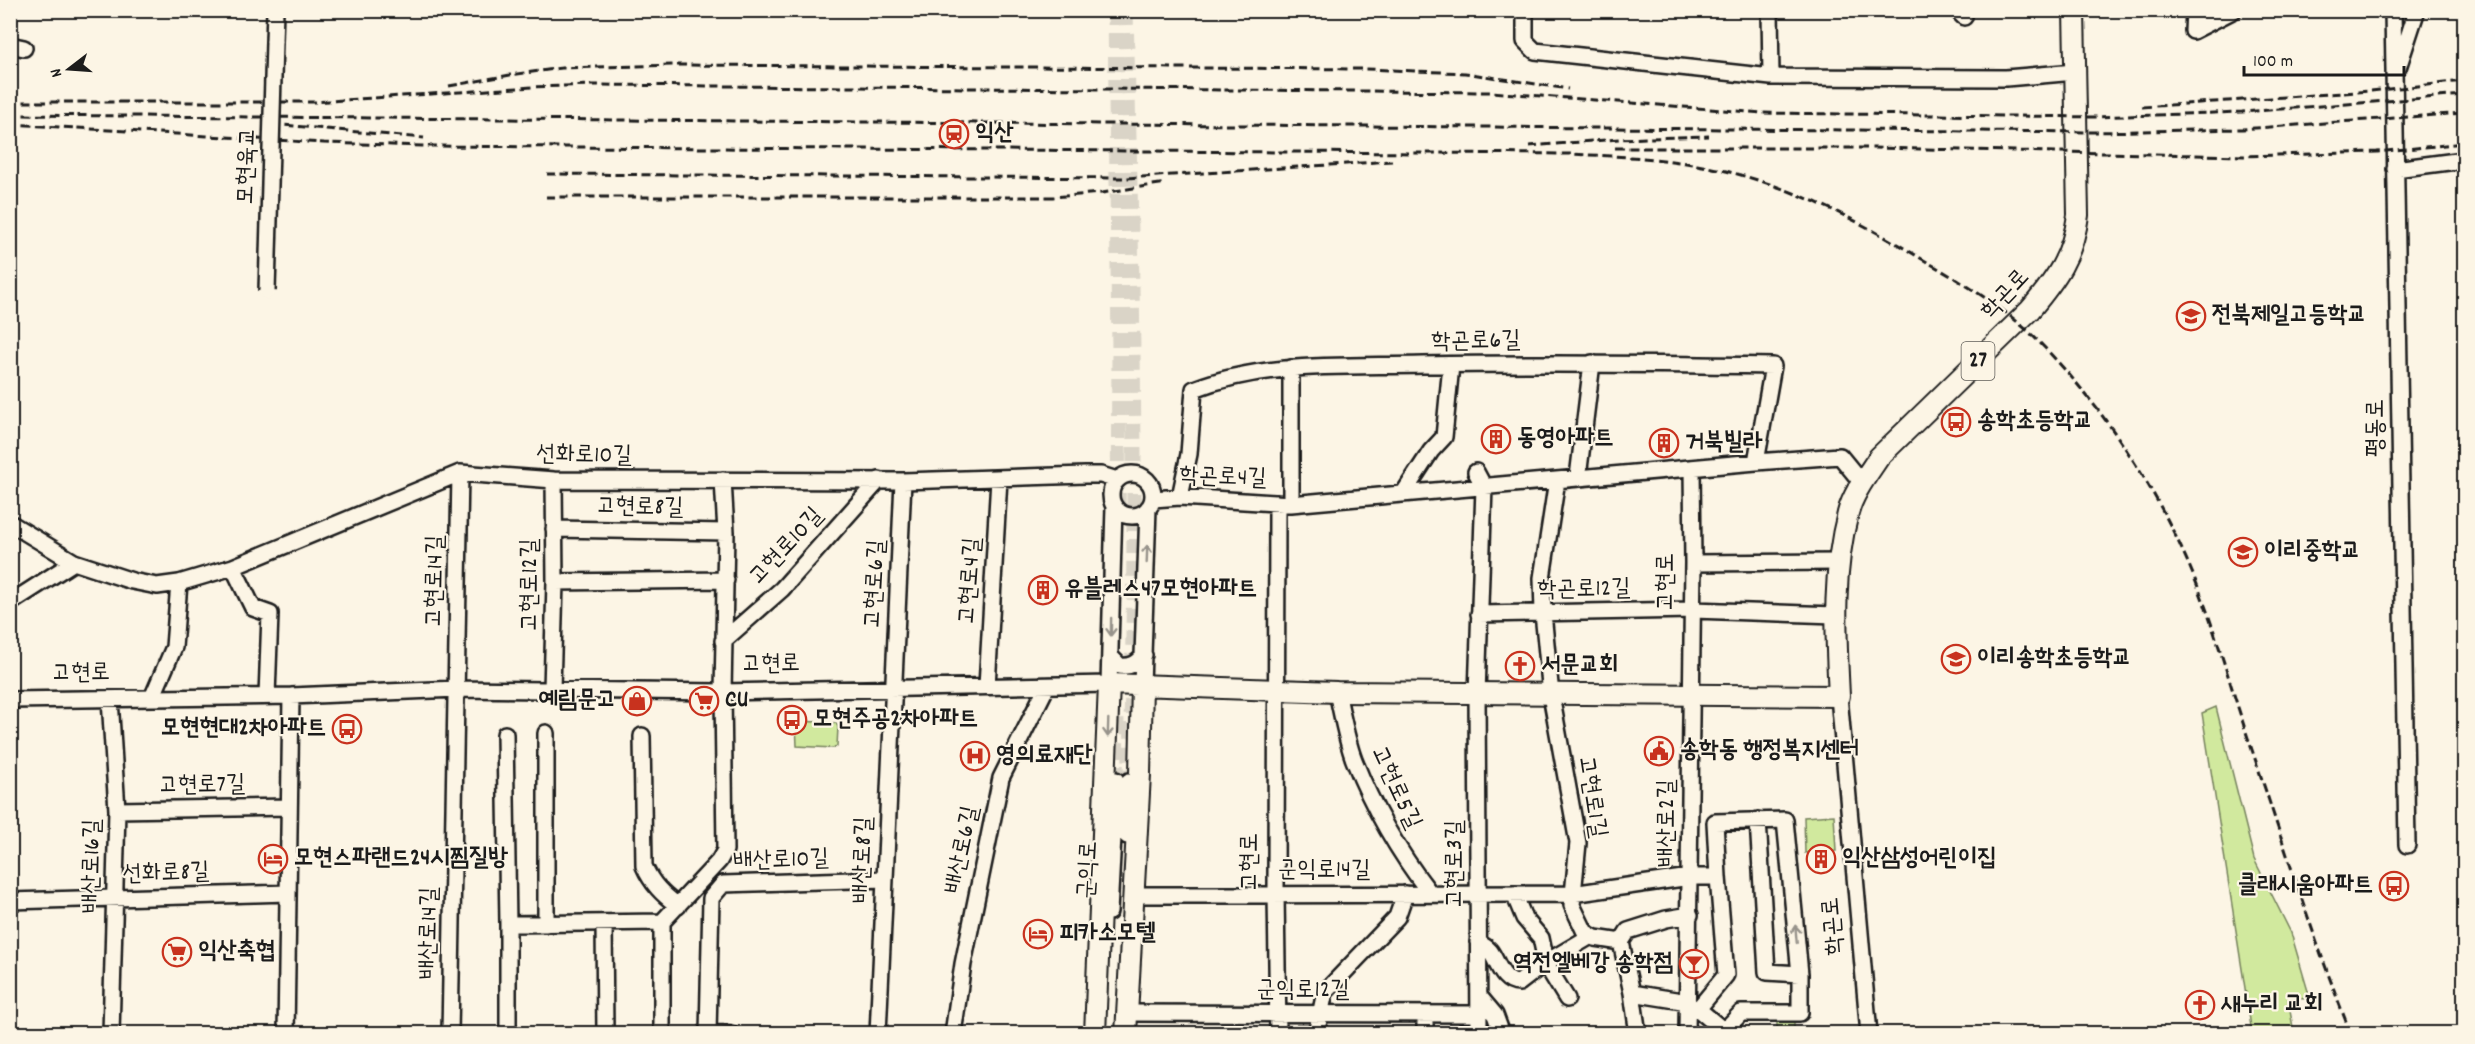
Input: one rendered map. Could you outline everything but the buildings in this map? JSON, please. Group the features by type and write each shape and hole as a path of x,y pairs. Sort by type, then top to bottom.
{"main road":[{"name":"학곤로","path":"1839,696 1835,615 1839,562 1848,511 1862,483 1879,457 2030,310 2050,286 2074,241 2078,215 2074,10"},
{"name":"고현로","path":"1109,684 1337,692 1839,696"},
{"path":"1109,684 1123,777 1134,895 1126,1034"},
{"path":"1095,1034 1123,777 1142,685"}],"street":[{"name":"모현육교","path":"267,291 275,10"},
{"path":"1525,10 1525,41 1535,51 1771,77 2006,78 2075,72"},
{"path":"1770,10 1771,77"},
{"path":"2194,10 2193,31 2234,10"},
{"name":"평동로","path":"2393,10 2407,845"},
{"path":"2394,79 2417,10"},
{"path":"2395,169 2464,160"},
{"path":"1578,477 1592,363"},
{"name":"학곤로6길","path":"1180,497 1190,454 1194,389 1241,374 1291,368 1592,363 1773,366 1756,462"},
{"path":"1404,494 1431,452 1444,437 1451,365"},
{"name":"학곤로4길","path":"1284,503 1291,368"},
{"name":"학곤로4길","path":"1150,504 1180,497 1284,503 1840,456 1862,483"},
{"name":"고현로","path":"1691,696 1692,468"},
{"path":"1476,472 1484,486 1477,694"},
{"name":"선화로10길","path":"10,523 74,562 132,581 157,586 180,583 233,567 460,473 554,480 903,481 1101,475 1117,480"},
{"name":"고현로14길","path":"457,689 460,473"},
{"path":"1109,684 1114,506 1111,492 1117,480 1130,474 1143,478 1151,488 1142,685"},
{"name":"고현로4길","path":"987,686 999,479"},
{"name":"고현로12길","path":"552,689 555,582 554,480"},
{"path":"508,924 662,922 719,861 724,850 723,641 726,532 723,480"},
{"name":"고현로10길","path":"723,641 782,589 879,480"},
{"path":"1551,695 1542,578 1557,480"},
{"name":"고현로6길","path":"893,688 903,481"},
{"name":"고현로","path":"1278,1034 1276,690 1284,503"},
{"path":"1114,506 1118,511 1137,516 1150,504"},
{"name":"고현로8길","path":"554,529 726,532"},
{"path":"10,603 74,562"},
{"path":"1693,563 1839,562"},
{"path":"233,567 253,608 270,614 267,696"},
{"path":"555,582 726,580"},
{"path":"152,698 174,647 180,583"},
{"name":"학곤로12길","path":"1479,614 1693,610 1835,615"},
{"path":"1110,656 1120,666 1130,667 1144,655"},
{"name":"고현로","path":"10,700 291,696 457,689 723,692 1109,684"},
{"name":"배산로6길","path":"953,1034 963,964 1001,778 1047,686"},
{"name":"배산로8길","path":"878,1034 893,688"},
{"name":"배산로14길","path":"450,1034 457,689"},
{"name":"고현로5길","path":"1337,692 1353,758 1405,861 1430,893"},
{"name":"고현로3길","path":"1477,694 1479,1034"},
{"name":"고현로1길","path":"1551,695 1578,843 1572,905 1585,932 1591,936"},
{"path":"286,1034 291,696"},
{"name":"배산로2길","path":"1687,1034 1691,696"},
{"name":"학곤로","path":"1839,696 1869,1034"},
{"name":"배산로16길","path":"110,699 117,810 111,1034"},
{"path":"505,734 508,1034"},
{"path":"546,734 546,924"},
{"path":"642,736 644,866 660,892 678,906"},
{"name":"군익로","path":"1103,1034 1123,777"},
{"name":"군익로","path":"1119,1034 1123,777"},
{"name":"고현로7길","path":"117,810 289,807"},
{"path":"1758,820 1767,972 1800,974"},
{"path":"1758,820 1785,820 1800,974 1800,1013 1742,1013 1724,1031 1698,1009 1726,975 1715,822 1758,820"},
{"name":"군익로14길","path":"1134,895 1572,894 1690,877 1718,877"},
{"name":"배산로10길","path":"708,1033 711,898 723,884 885,879"},
{"name":"선화로8길","path":"10,901 288,893"},
{"path":"1316,1034 1325,992 1396,917 1405,894"},
{"path":"1514,894 1524,918 1541,938 1547,962 1567,999"},
{"path":"1638,1034 1621,942 1628,931 1666,919 1690,915"},
{"path":"662,922 662,1034"},
{"path":"604,923 605,1034"},
{"path":"1478,942 1489,949 1504,975 1513,983 1519,983 1547,962 1591,936 1621,942"},
{"path":"1632,993 1688,1002"},
{"path":"1479,996 1495,1015 1502,1034"},
{"name":"군익로12길","path":"1127,1013 1479,1014"},
{"path":"1425,1014 1425,1034"},
{"path":"708,1033 731,1034"}],"green space":[{"path":"2216,707 2254,859 2291,933 2310,998 2288,1000 2294,1033 2252,1033 2202,713"},
{"path":"799,721 836,723 838,727 837,746 833,748 797,746 796,723"},
{"path":"1834,815 1836,851 1805,853 1804,817"},
{"path":"1777,1018 1794,1018 1794,1029 1777,1029"}],"tunnel":[{"path":"1115,10 1119,351 1118,520"},
{"path":"1126,10 1134,492 1129,781"},
{"path":"1116,780 1117,718"}],"railway":[{"path":"449,86 562,68 676,65 1366,69 1465,73 1568,89"},
{"path":"2142,107 2371,91 2464,81"},
{"path":"10,102 315,102 593,85 1490,92 1762,113 2096,117 2242,112 2464,95"},
{"path":"10,115 2095,132 2242,129 2464,113"},
{"path":"10,124 324,143 426,146 1569,154 1681,162 1727,171 1785,190 1842,214 1896,243 1985,298 2015,320 2068,373 2092,402 2136,464 2173,531 2203,600 2297,885 2351,1034"},
{"path":"272,124 424,138"},
{"path":"1529,146 1619,139 1709,136"},
{"path":"1615,148 1874,148 2244,156 2377,152 2464,143"},
{"path":"547,174 1126,178 1392,161"},
{"path":"546,197 1053,197 1102,193 1166,183"}],"place":[{"name":"익산","path":"954,134"},
{"name":"전북제일고등학교","path":"2191,316"},
{"name":"송학초등학교","path":"1956,422"},
{"name":"동영아파트","path":"1496,439"},
{"name":"거북빌라","path":"1664,443"},
{"name":"이리중학교","path":"2243,552"},
{"name":"유블레스47모현아파트","path":"1043,590"},
{"name":"이리송학초등학교","path":"1956,659"},
{"name":"서문교회","path":"1520,666"},
{"name":"예림문고","path":"637,701"},
{"name":"CU","path":"704,701"},
{"name":"모현주공2차아파트","path":"792,720"},
{"name":"모현현대2차아파트","path":"347,729"},
{"name":"송학동 행정복지센터","path":"1659,751"},
{"name":"영의료재단","path":"975,756"},
{"name":"모현스파랜드24시찜질방","path":"273,859"},
{"name":"익산삼성어린이집","path":"1821,859"},
{"name":"클래시움아파트","path":"2394,886"},
{"name":"피카소모텔","path":"1038,934"},
{"name":"익산축협","path":"177,952"},
{"name":"역전엘베강 송학점","path":"1694,964"},
{"name":"새누리 교회","path":"2200,1005"}]}
